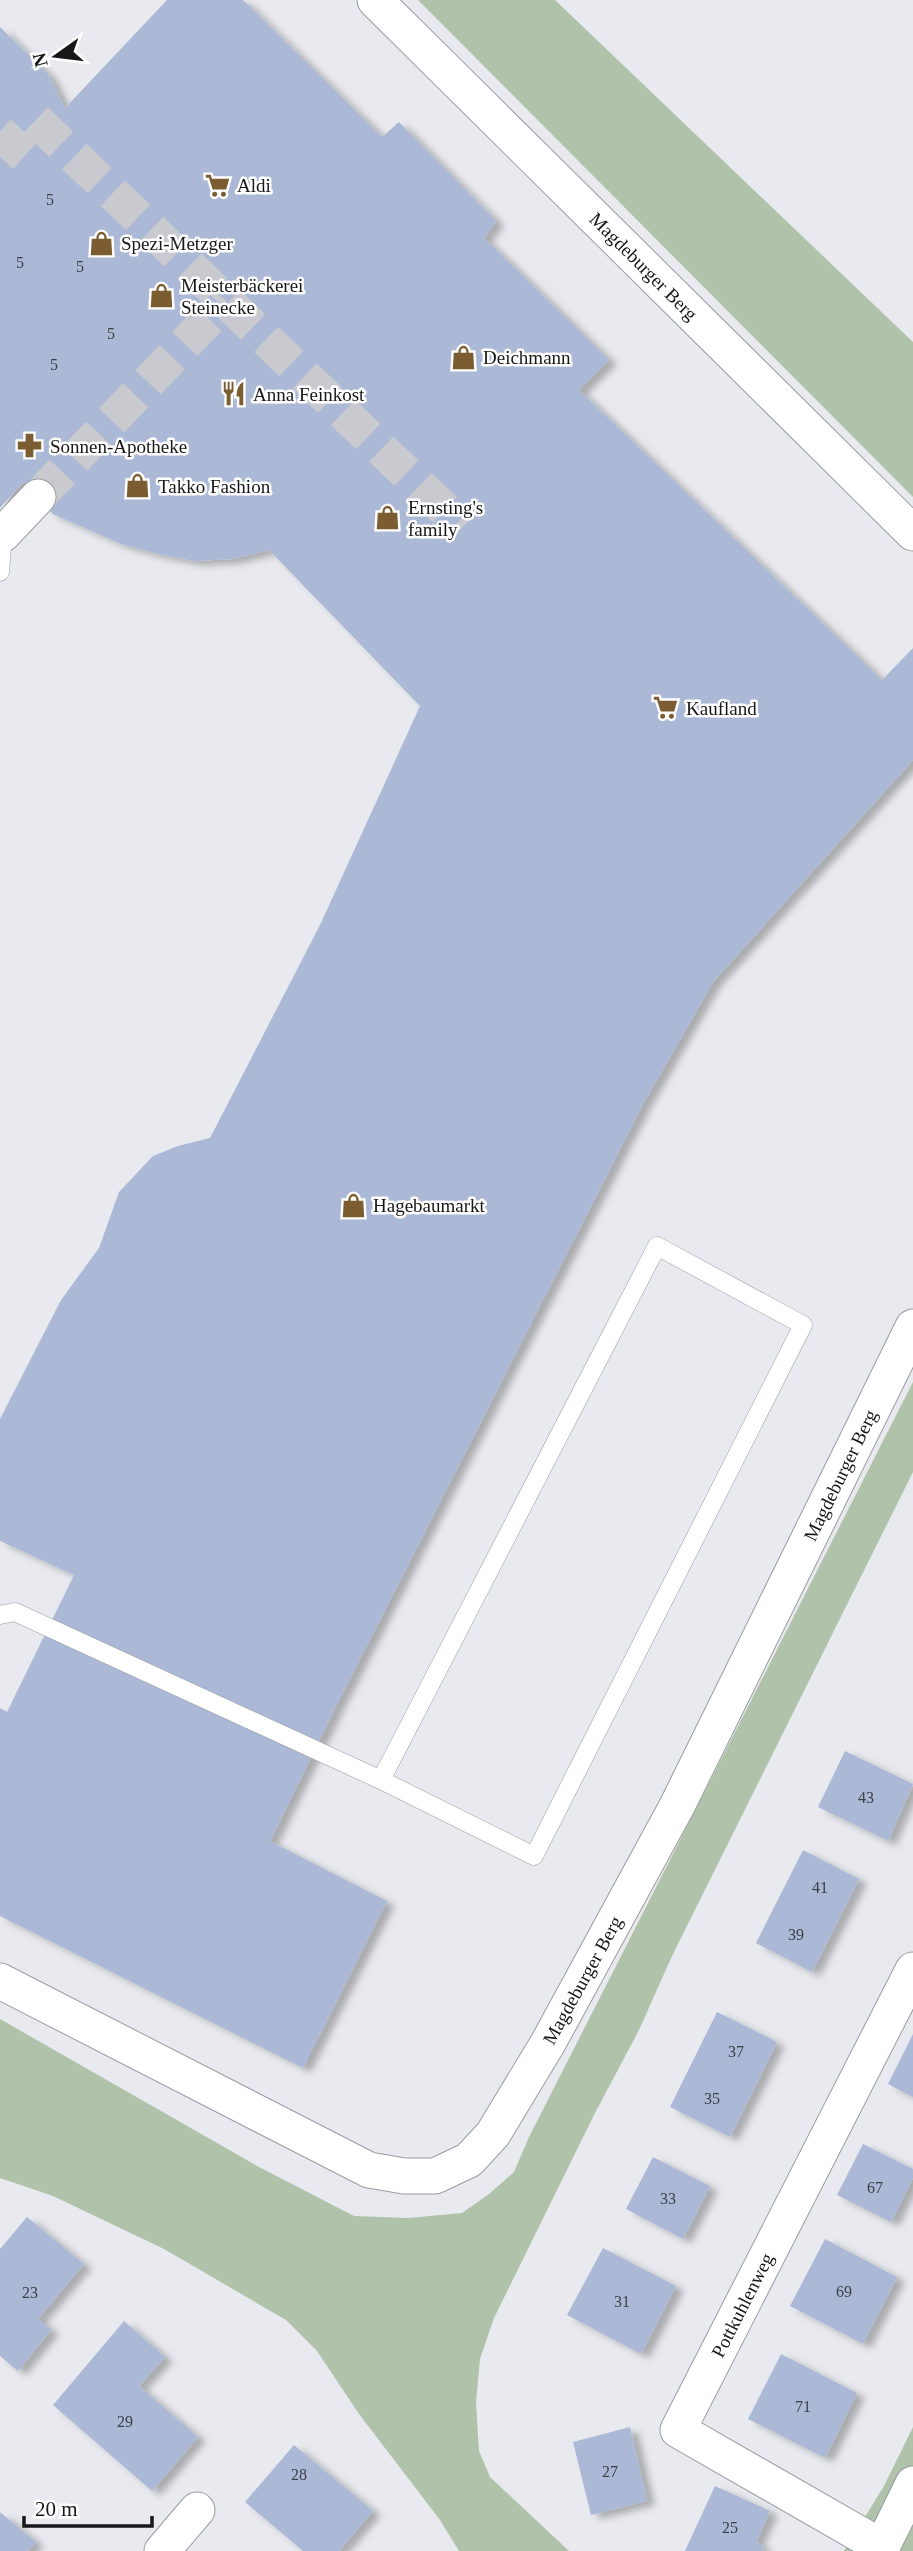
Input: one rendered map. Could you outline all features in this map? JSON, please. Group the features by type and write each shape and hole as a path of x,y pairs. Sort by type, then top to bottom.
{"street":[{"name":"Magdeburger Berg","path":"375,0 913,533"},
{"path":"3,534 38,497"},
{"name":"Magdeburger Berg","path":"0,1981 369,2170 404,2176 435,2176 469,2160 494,2134 548,2043 677,1806 913,1327"},
{"name":"Pottkuhlenweg","path":"913,1970 678,2430 881,2549 913,2484"},
{"path":"162,2551 197,2510"}],"lane":[{"path":"0,572 3,534"},
{"path":"0,1615 15,1612 381,1780 534,1856 803,1325 657,1246 381,1780"}],"green space":[{"path":"418,0 555,0 913,342 913,497"},
{"path":"913,1382 913,1472 672,1956 639,2030 494,2318 480,2359 476,2402 479,2451 490,2477 569,2551 459,2551 440,2520 359,2414 317,2351 286,2320 164,2249 53,2196 0,2178 0,2019 259,2167 354,2216 408,2218 462,2213 514,2172 529,2137"},
{"path":"913,2427 913,2551 844,2551 884,2486"}],"building":[{"path":"167,0 243,0 382,137 399,122 496,221 484,238 609,360 579,390 882,680 913,648 913,760 713,982 643,1104 270,1841 387,1901 303,2068 0,1916 0,1708 7,1712 74,1575 0,1541 0,1419 61,1300 99,1248 119,1192 153,1156 210,1138 320,925 420,706 269,550 232,559 194,561 121,544 53,514 23,482 0,508 0,27 48,74 65,108"},
{"path":"845,1751 913,1784 888,1841 818,1807"},
{"path":"803,1850 859,1879 812,1972 756,1943"},
{"path":"717,2012 777,2042 730,2137 670,2107"},
{"path":"913,2034 913,2097 888,2084"},
{"path":"863,2144 913,2169 913,2178 891,2222 837,2195"},
{"path":"653,2157 710,2186 683,2239 626,2209"},
{"path":"27,2217 84,2264 38,2319 51,2330 18,2371 0,2356 0,2249"},
{"path":"825,2239 897,2277 863,2344 790,2306"},
{"path":"603,2248 676,2286 641,2354 567,2315"},
{"path":"124,2321 165,2357 139,2386 198,2437 152,2491 53,2405"},
{"path":"781,2354 857,2393 825,2458 748,2419"},
{"path":"630,2427 647,2501 591,2515 573,2442"},
{"path":"294,2445 373,2511 339,2551 303,2551 245,2502"},
{"path":"715,2486 770,2511 756,2542 764,2546 762,2551 685,2551"},
{"path":"0,2512 36,2542 28,2551 0,2551"}],"tunnel":[{"path":"0,157 35,119 463,527"},
{"path":"38,497 226,301"}],"place":[{"name":"Aldi","path":"217,185"},
{"name":"Spezi-Metzger","path":"101,243"},
{"name":"Meisterbäckerei Steinecke","path":"161,296"},
{"name":"Deichmann","path":"463,357"},
{"name":"Anna Feinkost","path":"233,394"},
{"name":"Sonnen-Apotheke","path":"30,446"},
{"name":"Takko Fashion","path":"138,486"},
{"name":"Ernsting's family","path":"388,518"},
{"name":"Kaufland","path":"666,708"},
{"name":"Hagebaumarkt","path":"353,1205"}]}
